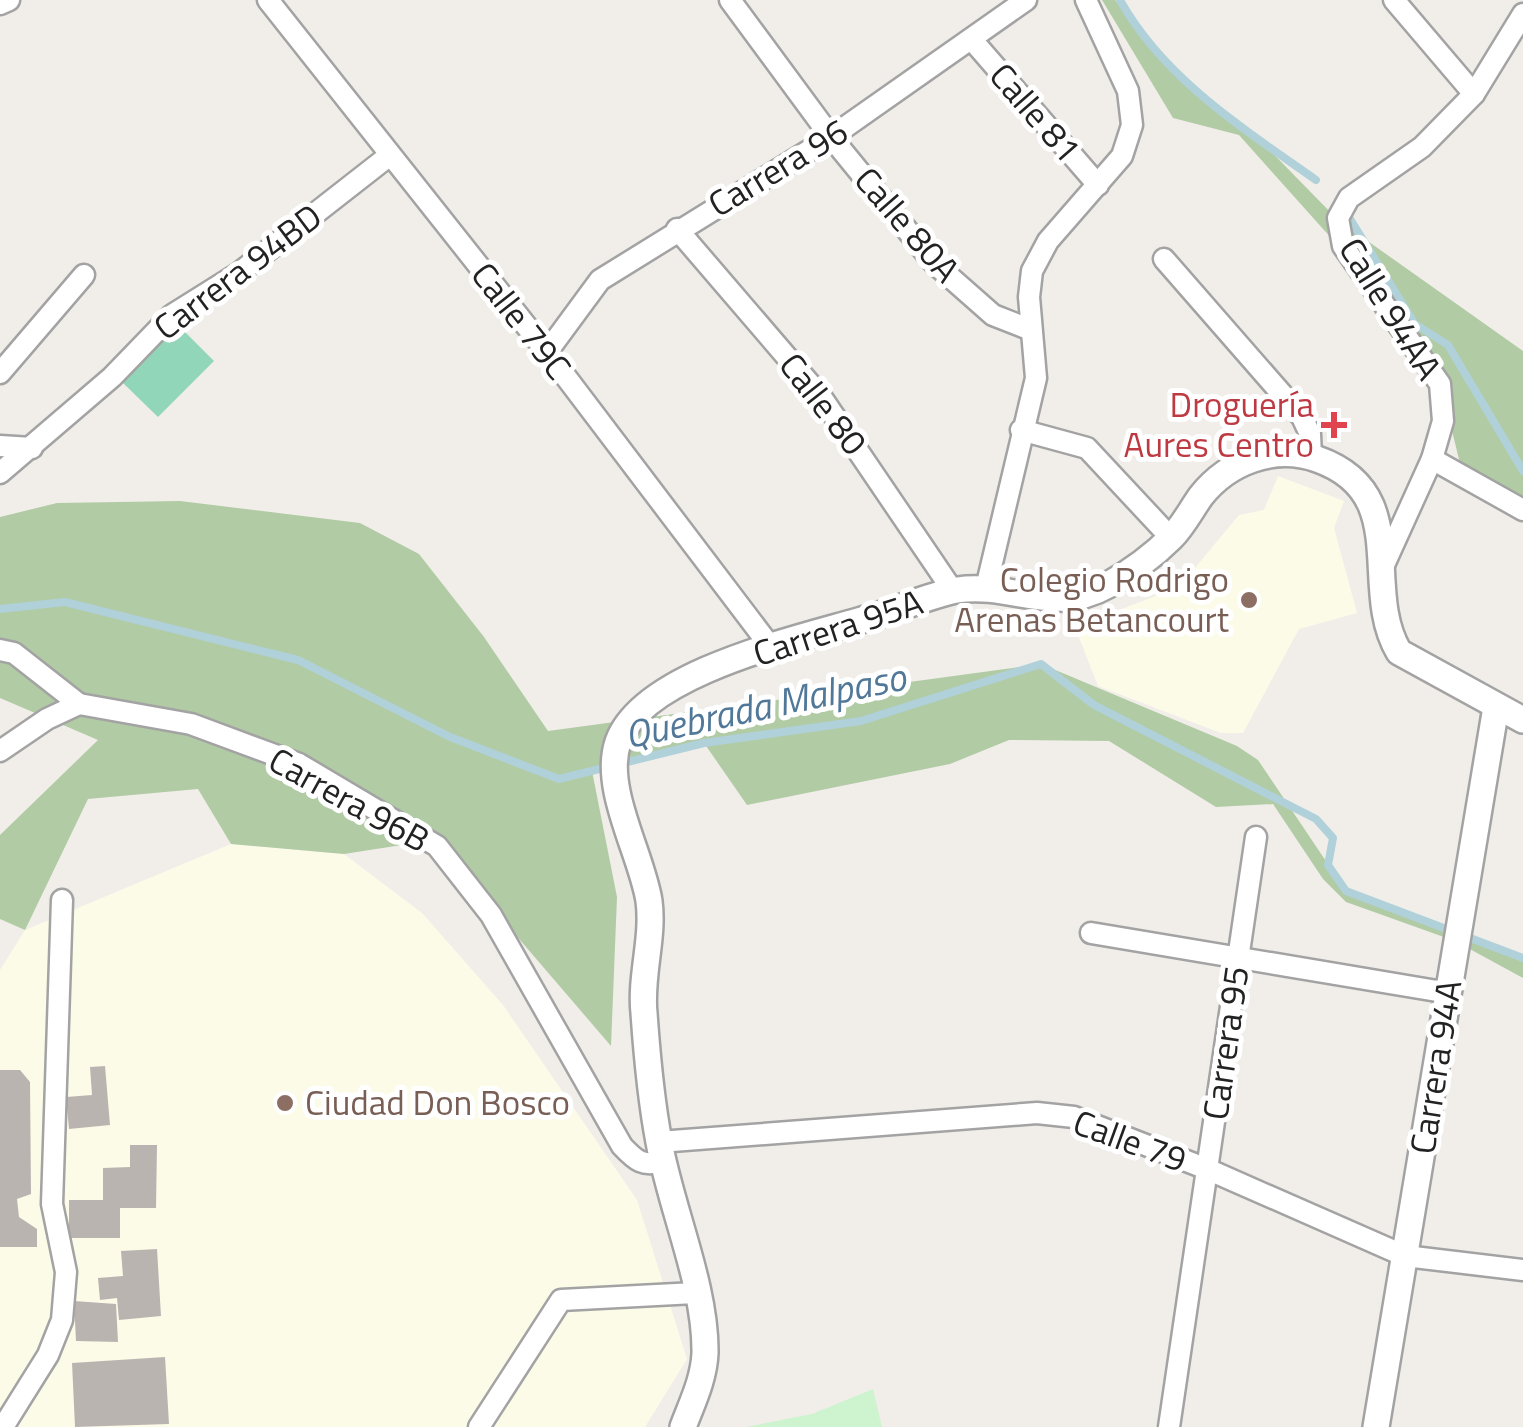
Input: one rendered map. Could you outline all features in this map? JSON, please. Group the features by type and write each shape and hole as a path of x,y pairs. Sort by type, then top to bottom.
{"street":[{"path":"0,4 9,0"},
{"name":"Calle 79C","path":"268,0 547,352 770,646"},
{"name":"Calle 80A","path":"730,0 831,137 934,263 993,315 1031,330"},
{"name":"Carrera 96","path":"547,352 600,280 676,229 831,137 973,41 1026,0"},
{"path":"986,588 1036,378 1028,298 1039,254 1122,156 1132,125 1128,91 1086,0"},
{"path":"1394,0 1474,94 1523,14"},
{"name":"Calle 81","path":"973,41 1098,185"},
{"name":"Calle 94AA","path":"1383,567 1432,459 1443,421 1440,384 1343,246 1338,218 1349,198 1422,147 1474,94"},
{"name":"Carrera 94BD","path":"0,472 32,448 172,315 238,273 390,155"},
{"name":"Calle 80","path":"676,229 822,398 953,591"},
{"path":"1164,258 1302,417 1310,434 1312,456 1355,482 1377,514 1388,620 1399,652 1523,720"},
{"path":"0,373 84,275"},
{"path":"1021,430 1087,448 1171,538"},
{"path":"0,446 32,448"},
{"name":"Carrera 95A","path":"683,1427 703,1372 704,1332 661,1152 643,1007 650,903 619,804 616,746 632,716 666,690 770,646 953,591 986,588 1056,602 1083,596 1110,584 1171,538 1203,494 1241,463 1276,453 1312,456"},
{"path":"1432,459 1523,510"},
{"path":"0,650 14,653 79,704 47,718 0,752"},
{"name":"Carrera 96B","path":"79,704 191,724 300,764 437,846 491,915 622,1146 636,1162 648,1166 661,1152"},
{"name":"Carrera 94A","path":"1376,1427 1496,707"},
{"name":"Carrera 95","path":"1169,1427 1256,837"},
{"path":"4,1427 48,1354 62,1320 66,1272 52,1204 62,900"},
{"path":"1091,933 1449,993"},
{"name":"Calle 79","path":"661,1152 1037,1113 1074,1117 1208,1168 1405,1256 1523,1270"},
{"path":"479,1427 561,1300 695,1292"}],"shaded area":[{"name":"Colegio Rodrigo Arenas Betancourt","path":"1278,476 1344,501 1334,528 1357,613 1299,629 1243,733 1221,733 1098,686 1075,627 1179,587 1239,515 1264,510"},
{"name":"Ciudad Don Bosco","path":"231,844 344,854 422,913 503,1005 637,1200 687,1359 645,1427 0,1427 0,970 25,930"}],"green space":[{"path":"1102,0 1115,0 1178,75 1245,125 1338,220 1523,351 1523,504 1462,472 1440,381 1341,249 1239,135 1173,118"},
{"path":"178,325 214,361 158,417 122,382"},
{"path":"180,501 360,523 419,554 484,637 548,731 1041,664 1237,746 1258,760 1346,891 1523,959 1523,978 1455,941 1346,902 1323,879 1273,804 1216,807 1109,741 1009,740 950,764 747,805 704,743 592,771 617,897 611,1046 434,840 344,854 231,844 198,789 88,799 25,930 0,919 0,835 98,740 0,698 0,517 57,503"},
{"path":"873,1389 882,1427 746,1427 812,1414"}],"building":[{"path":"105,1066 110,1125 69,1129 66,1097 92,1095 90,1067"},
{"path":"0,1070 20,1070 30,1082 31,1194 17,1199 19,1217 37,1229 37,1247 0,1247"},
{"path":"130,1145 157,1145 156,1208 120,1208 120,1238 69,1238 69,1200 103,1200 103,1168 130,1167"},
{"path":"157,1249 161,1316 119,1320 117,1298 100,1300 98,1278 123,1276 121,1251"},
{"path":"74,1301 116,1304 118,1342 76,1341"},
{"path":"165,1357 169,1424 75,1427 72,1363"}],"waterway":[{"path":"1120,0 1138,28 1182,78 1316,180"},
{"path":"1347,214 1415,324 1448,345 1523,471"},
{"name":"Quebrada Malpaso","path":"0,609 65,602 298,660 450,737 559,779 704,743 861,721 1041,664 1094,705 1316,819 1333,838 1328,865 1346,891 1523,958"}],"place":[{"name":"Droguería Aures Centro","path":"1334,425"},
{"name":"Colegio Rodrigo Arenas Betancourt","path":"1249,600"},
{"name":"Ciudad Don Bosco","path":"285,1103"}]}
